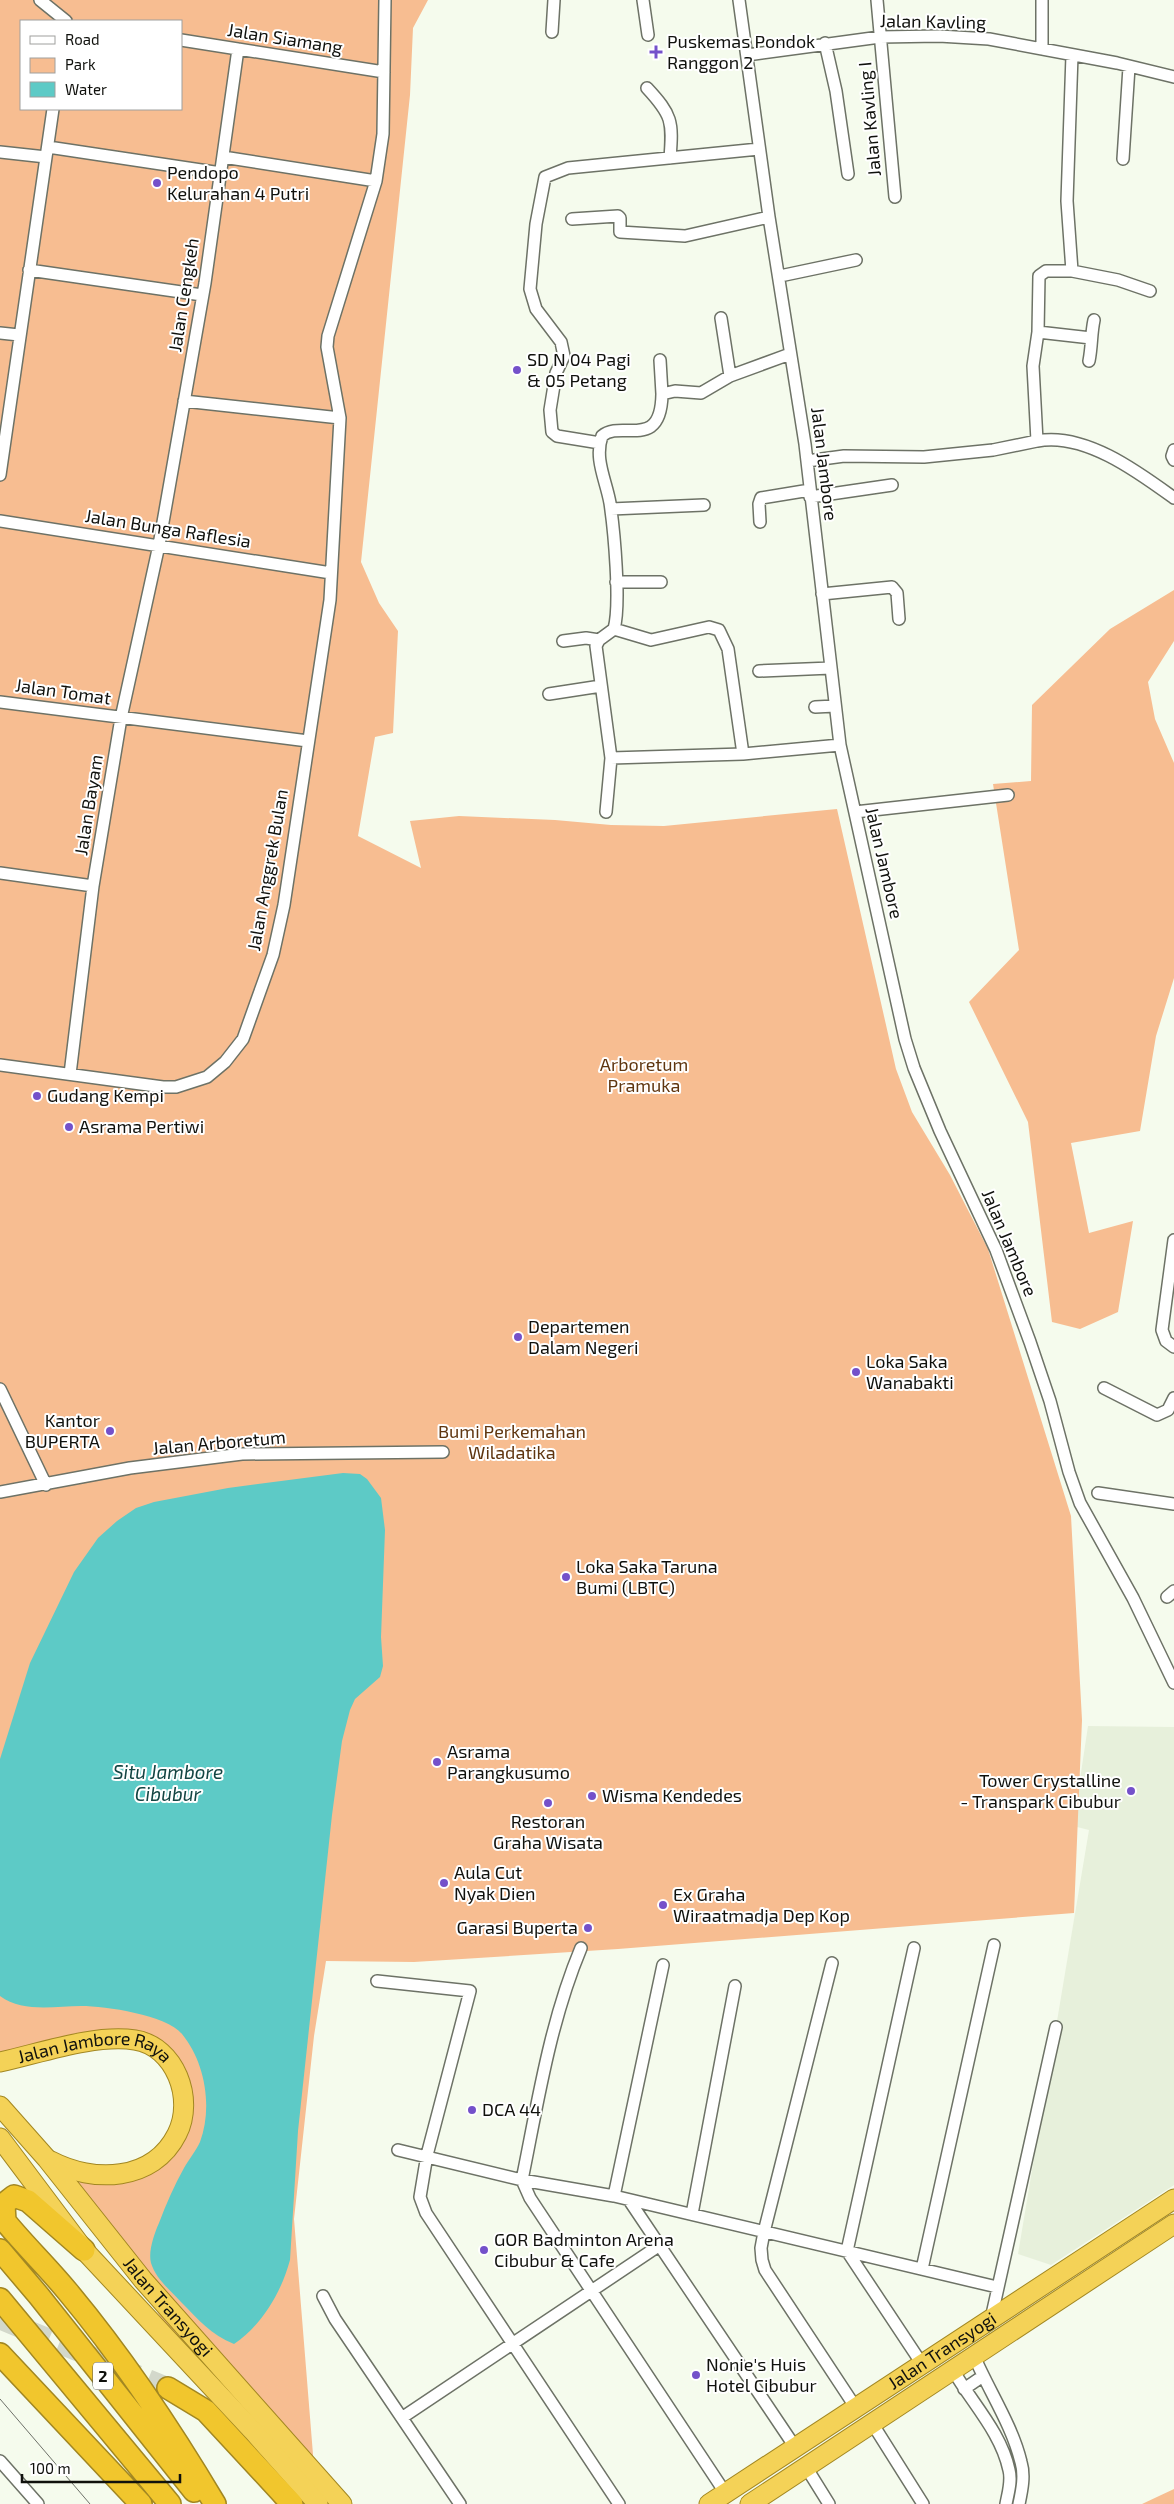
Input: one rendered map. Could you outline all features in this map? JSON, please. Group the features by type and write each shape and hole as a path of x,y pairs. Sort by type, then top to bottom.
{"highway":[{"name":"Jalan Jambore Raya","path":"0,2062 100,2040 135,2040 154,2046 163,2052 178,2076 183,2102 178,2132 171,2145 152,2162 138,2170 111,2176 80,2172 62,2167 47,2159"},
{"name":"Jalan Transyogi","path":"0,2106 47,2159 259,2425 318,2504"},
{"name":"Jalan Transyogi","path":"0,2138 84,2250 259,2425 342,2504"},
{"path":"84,2250 28,2201 19,2196 14,2196 4,2204 2,2218 67,2290 105,2338 176,2439 215,2504"},
{"name":"Jalan Transyogi","path":"709,2504 1166,2204"},
{"path":"1166,2204 1173,2225"},
{"name":"Jalan Transyogi","path":"750,2504 1173,2225"},
{"name":"2","path":"0,2250 39,2296 204,2504"},
{"name":"2","path":"0,2299 170,2504"},
{"path":"0,2354 141,2504"},
{"path":"168,2388 206,2411 292,2504"},
{"path":"772,2462 783,2482"}],"street":[{"path":"40,0 65,20"},
{"name":"Jalan Anggrek Bulan","path":"0,1065 176,1087 207,1077 234,1052 243,1039 254,1011 278,935 330,600 340,418 327,347 328,336 376,181 383,134 384,0"},
{"path":"552,32 554,0"},
{"path":"643,0 648,35"},
{"name":"Jalan Jambore","path":"739,0 759,149 780,276 806,461 840,744 905,1039 914,1068 996,1250 1050,1401 1069,1472 1080,1503 1134,1598 1174,1683"},
{"name":"Jalan Kavling I","path":"877,0 895,197"},
{"path":"1042,0 1042,49"},
{"name":"Jalan Kavling","path":"747,55 880,37 939,36 988,39 1117,63 1174,77"},
{"name":"Jalan Siamang","path":"182,40 384,72"},
{"path":"825,43 836,91 848,174"},
{"name":"Jalan Cengkeh","path":"159,545 202,295 238,49"},
{"path":"1072,54 1067,201 1072,271"},
{"path":"1123,158 1130,67"},
{"path":"647,88 669,117 671,131 670,158"},
{"path":"0,475 53,110"},
{"path":"600,443 557,436 552,432 550,410 556,373 564,356 561,342 536,309 530,289 536,224 544,181 548,175 568,168 759,149"},
{"path":"0,152 47,152 221,173"},
{"path":"223,157 376,181"},
{"path":"572,219 618,216 620,218 618,228 620,232 685,236 724,229 769,217"},
{"path":"780,276 856,260"},
{"path":"29,270 202,295"},
{"path":"1037,441 1033,366 1038,332 1040,276 1046,271 1072,271 1118,280 1150,291"},
{"path":"721,318 730,376"},
{"path":"1089,361 1094,320"},
{"path":"0,332 19,335"},
{"path":"1038,332 1091,338"},
{"path":"662,394 675,391 701,393 730,376 790,354"},
{"path":"614,629 616,582 611,509 600,464 600,443 606,432 630,432 651,426 659,412 662,394 660,360"},
{"path":"184,401 340,418"},
{"path":"806,461 844,456 924,457 993,450 1052,438 1082,443 1139,474 1174,498"},
{"path":"1174,450 1172,456 1174,460"},
{"path":"760,522 759,504 762,498 892,486"},
{"path":"611,509 704,505"},
{"name":"Jalan Bunga Raflesia","path":"0,521 331,573"},
{"name":"Jalan Bayam","path":"70,1074 93,886 121,718 159,545"},
{"path":"616,582 661,582"},
{"path":"822,594 892,587 897,593 899,619"},
{"path":"614,629 651,640 709,627 719,630 728,649 743,754"},
{"path":"606,812 611,758 596,646 599,640 614,629"},
{"path":"564,641 586,638 599,640"},
{"path":"759,671 831,668"},
{"path":"549,694 602,686"},
{"name":"Jalan Tomat","path":"0,702 308,741"},
{"path":"815,707 835,706"},
{"path":"611,758 743,754 840,744"},
{"path":"855,812 1008,795"},
{"path":"0,873 93,886"},
{"path":"1174,1240 1162,1330 1166,1341 1174,1347"},
{"path":"1104,1388 1156,1415 1168,1410 1174,1398"},
{"path":"0,1390 46,1485"},
{"name":"Jalan Arboretum","path":"0,1492 130,1468 242,1454 444,1452"},
{"path":"1098,1493 1174,1504"},
{"path":"922,2269 994,1945"},
{"path":"581,1948 558,2008 550,2039 522,2180 525,2189 726,2494"},
{"path":"914,1948 847,2251 922,2364"},
{"path":"832,1963 761,2248 765,2270 856,2408"},
{"path":"614,2196 663,1965"},
{"path":"377,1981 470,1991 427,2155 420,2197 426,2213 619,2504"},
{"path":"692,2214 735,1986"},
{"path":"991,2319 1056,2027"},
{"path":"398,2150 427,2155 522,2180 614,2196 997,2287"},
{"path":"629,2200 795,2447"},
{"path":"403,2417 512,2342 660,2245"},
{"path":"323,2296 336,2319 460,2504"},
{"path":"974,2356 1008,2426 1022,2462 1023,2478 1019,2504"},
{"path":"953,2370 994,2432 1010,2471 1006,2504"},
{"path":"964,2389 983,2376"},
{"path":"872,2423 924,2504"},
{"path":"994,2432 1008,2426"},
{"path":"0,2461 38,2504"},
{"path":"806,2467 829,2504"}],"shaded area":[{"path":"1088,1726 1174,1727 1174,2185 1051,2265 1018,2254 1089,1830 1073,1826"}],"green space":[{"name":"Bumi Perkemahan Wiladatika","path":"0,0 428,0 413,28 410,95 361,562 379,603 398,631 393,733 375,737 358,836 421,868 410,821 459,816 555,820 611,825 664,826 837,809 896,1069 912,1112 950,1175 988,1249 1071,1516 1082,1720 1074,1913 618,1949 414,1962 326,1961 314,2036 294,2219 317,2504 275,2504 120,2251 56,2170 143,2171 186,2104 154,2041 0,2056"},
{"path":"1174,590 1174,641 1148,682 1155,719 1174,763 1174,978 1156,1036 1140,1131 1071,1143 1089,1233 1133,1221 1118,1312 1080,1329 1052,1322 1028,1122 969,1002 1019,950 993,784 1031,781 1032,705 1110,629"},
{"path":"1174,2489 1174,2504 1142,2504"}],"water":[{"name":"Situ Jambore Cibubur","path":"343,1473 360,1474 367,1479 381,1498 385,1530 381,1637 383,1666 380,1677 355,1699 350,1710 342,1741 332,1815 298,2131 290,2260 276,2296 262,2318 234,2344 218,2336 205,2326 168,2289 153,2269 150,2259 153,2238 164,2209 180,2175 200,2142 204,2128 206,2100 204,2085 201,2071 190,2045 174,2027 135,2013 92,2006 29,2007 19,2005 0,1996 0,1759 30,1663 74,1572 98,1538 117,1521 136,1508 154,1502 228,1488"}],"tunnel":[{"path":"0,2319 168,2388"}],"tram line":[{"path":"0,2399 90,2504"}],"place":[{"name":"Puskemas Pondok Ranggon 2","path":"656,52"},
{"name":"Pendopo Kelurahan 4 Putri","path":"157,183"},
{"name":"SD N 04 Pagi & 05 Petang","path":"517,370"},
{"name":"Gudang Kempi","path":"37,1096"},
{"name":"Asrama Pertiwi","path":"69,1127"},
{"name":"Departemen Dalam Negeri","path":"518,1337"},
{"name":"Loka Saka Wanabakti","path":"856,1372"},
{"name":"Kantor BUPERTA","path":"110,1431"},
{"name":"Loka Saka Taruna Bumi (LBTC)","path":"566,1577"},
{"name":"Asrama Parangkusumo","path":"437,1762"},
{"name":"Tower Crystalline - Transpark Cibubur","path":"1131,1791"},
{"name":"Wisma Kendedes","path":"592,1796"},
{"name":"Restoran Graha Wisata","path":"548,1803"},
{"name":"Aula Cut Nyak Dien","path":"444,1883"},
{"name":"Ex Graha Wiraatmadja Dep Kop","path":"663,1905"},
{"name":"Garasi Buperta","path":"588,1928"},
{"name":"DCA 44","path":"472,2110"},
{"name":"GOR Badminton Arena Cibubur & Cafe","path":"484,2250"},
{"name":"Nonie's Huis Hotel Cibubur","path":"696,2375"}],"park label":[{"name":"Arboretum Pramuka","path":"644,1075"}]}
